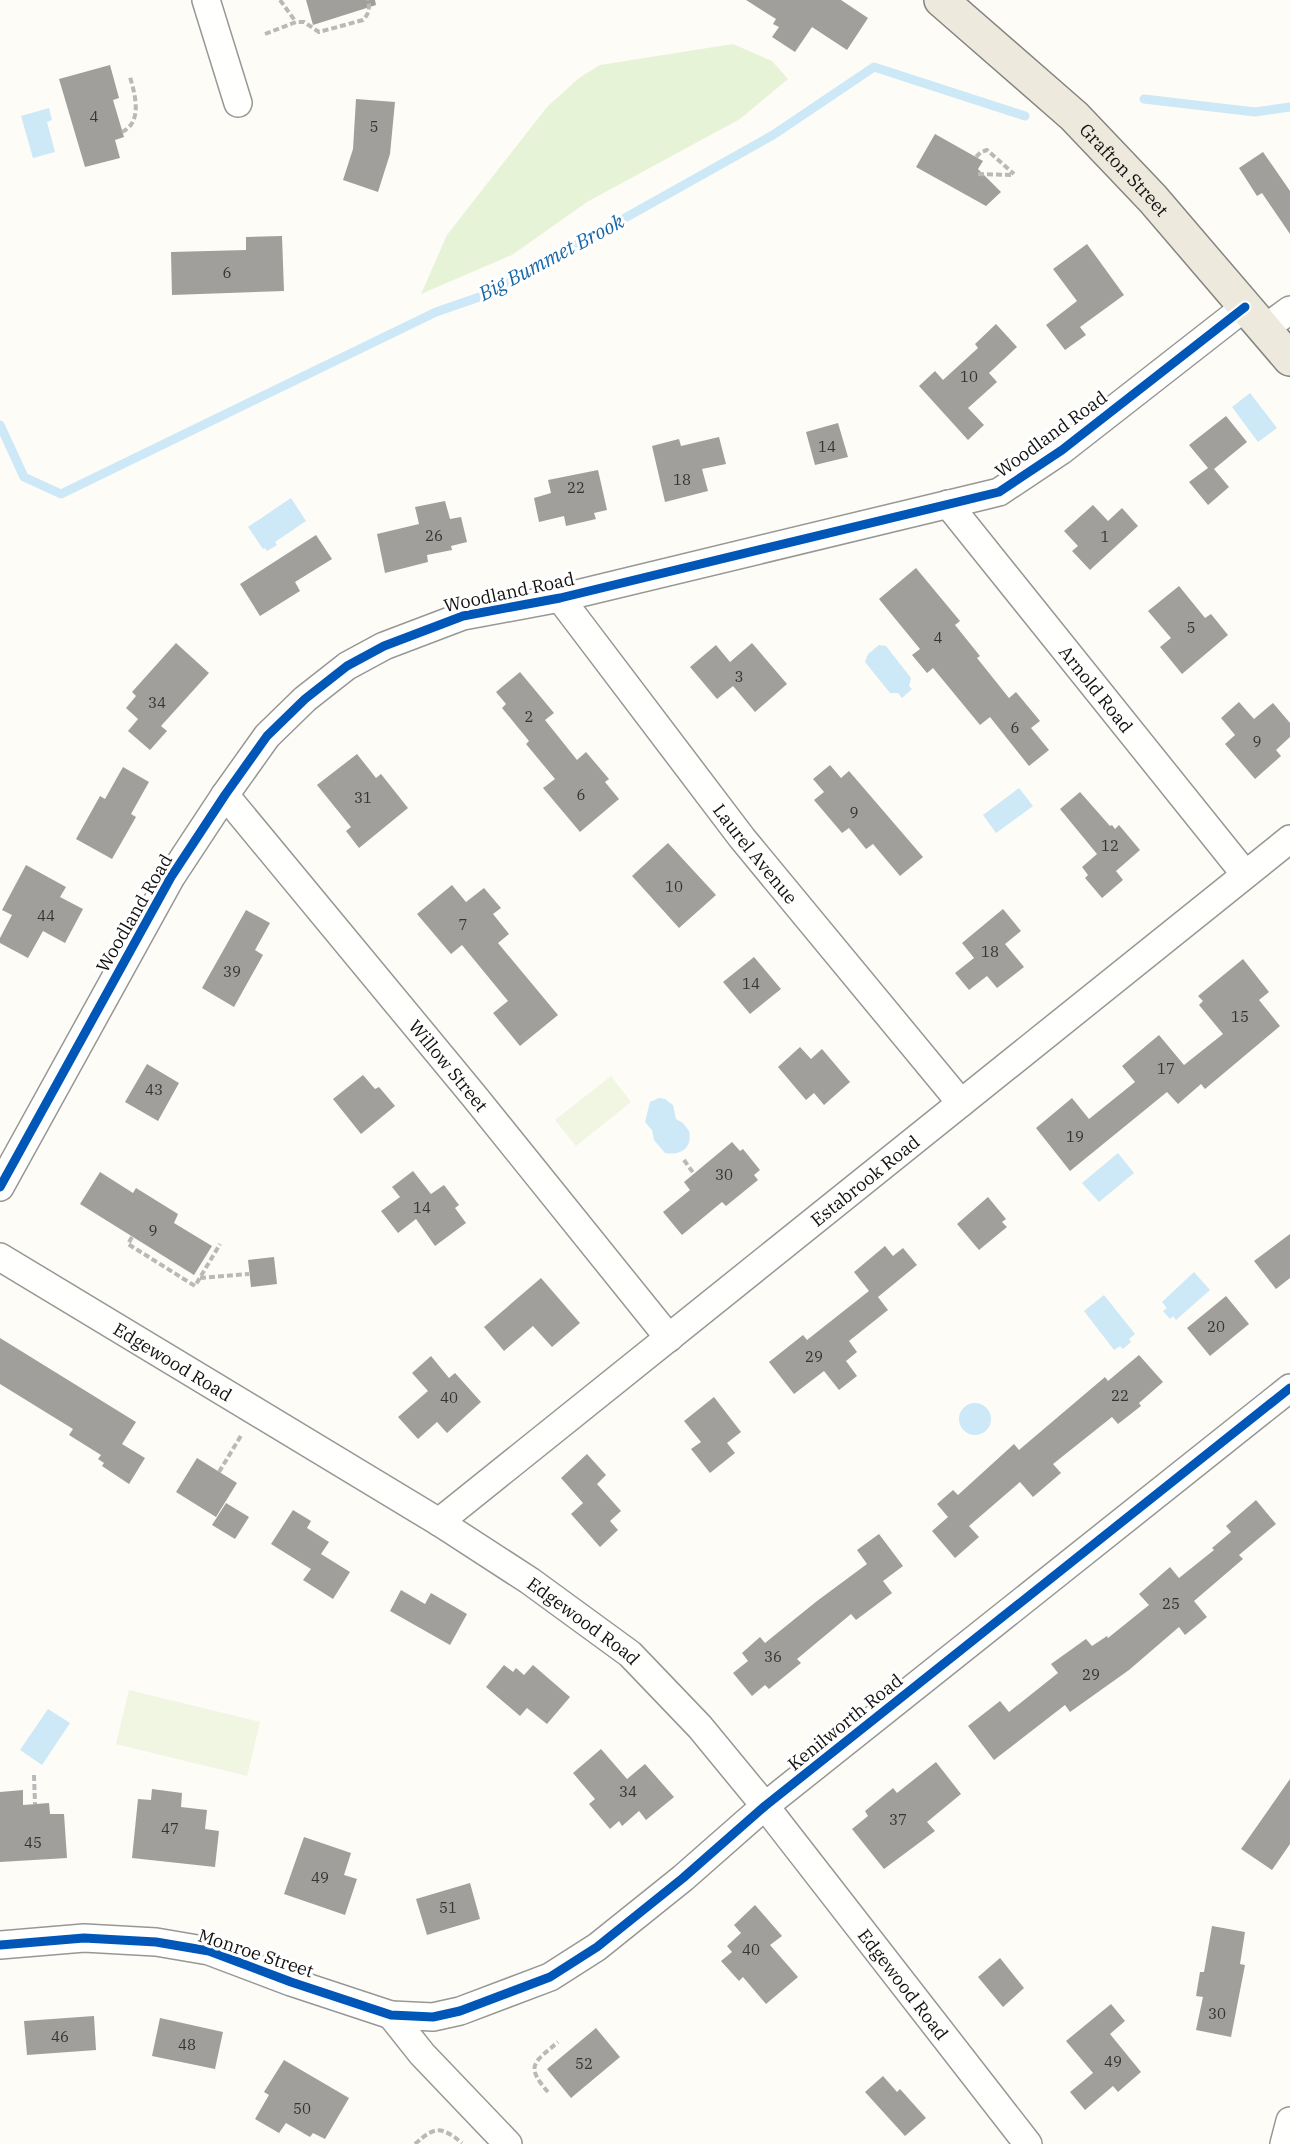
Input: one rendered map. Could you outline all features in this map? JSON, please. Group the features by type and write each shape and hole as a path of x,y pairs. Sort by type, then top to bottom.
{"main road":[{"name":"Grafton Street","path":"941,0 1074,116 1153,200 1290,359"}],"street":[{"path":"206,0 238,103"},
{"name":"Woodland Road","path":"0,1187 171,877 225,795 267,736 305,699 347,666 384,646 463,616 560,598 999,492 1255,318 1290,310"},
{"name":"Arnold Road","path":"948,504 1245,874"},
{"name":"Laurel Avenue","path":"560,598 741,838 962,1103"},
{"name":"Willow Street","path":"225,795 480,1103 669,1338"},
{"name":"Estabrook Road","path":"439,1522 1290,839"},
{"name":"Edgewood Road","path":"0,1257 439,1522 530,1581 630,1654 700,1727 765,1806 1028,2144"},
{"name":"Kenilworth Road","path":"391,2015 433,2017 460,2011 550,1977 597,1947 683,1878 765,1806 1290,1388"},
{"name":"Monroe Street","path":"0,1945 84,1938 156,1942 209,1951 291,1982 391,2015"},
{"path":"391,2015 422,2054 508,2144"},
{"path":"1284,2144 1290,2121"}],"path":[{"path":"287,0 281,1 296,22"},
{"path":"265,34 296,22 304,22 319,32 363,20 370,7 368,0"},
{"path":"122,132 128,129 133,122 136,108 130,77"},
{"path":"976,157 987,150 992,152 1013,174 978,174"},
{"path":"684,1160 694,1174"},
{"path":"132,1237 128,1244 195,1286 220,1244"},
{"path":"200,1278 249,1274"},
{"path":"219,1472 256,1412"},
{"path":"33,1775 35,1804"},
{"path":"548,2092 536,2078 534,2070 537,2061 558,2043"},
{"path":"414,2144 435,2130 447,2131 462,2143"}],"green space":[{"path":"733,44 772,61 788,79 740,119 587,202 512,255 421,294 447,235 547,107 579,78 600,65"},
{"path":"611,1076 631,1102 576,1146 555,1120"},
{"path":"129,1690 260,1722 247,1776 116,1744"}],"water":[{"path":"49,108 52,120 47,122 55,152 33,158 21,116"},
{"path":"1250,393 1277,428 1258,442 1232,407"},
{"path":"291,498 306,521 275,542 277,545 267,551 263,549 248,527"},
{"path":"879,645 886,646 911,678 909,686 912,689 902,698 898,693 890,693 865,662 868,654"},
{"path":"1019,788 1033,806 996,833 983,815"},
{"path":"659,1098 673,1105 676,1119 683,1123 689,1131 689,1142 680,1152 665,1153 654,1140 652,1130 645,1122 650,1102"},
{"path":"1118,1153 1134,1173 1099,1202 1082,1183"},
{"path":"1194,1272 1210,1290 1176,1320 1173,1316 1170,1319 1163,1311 1167,1308 1162,1302"},
{"path":"1104,1295 1135,1334 1129,1339 1131,1342 1123,1349 1120,1346 1114,1350 1084,1311"},
{"path":"975,1403 986,1408 991,1419 986,1430 975,1435 964,1430 959,1419 964,1408"},
{"path":"48,1709 70,1723 42,1765 20,1750"}],"building":[{"path":"306,0 375,0 376,5 313,25"},
{"path":"746,0 841,0 868,18 847,50 812,27 795,52 772,37 779,27 773,24 776,19"},
{"path":"110,65 119,98 113,100 124,137 115,140 120,158 85,167 59,79"},
{"path":"356,99 395,102 390,154 378,192 343,180 353,149"},
{"path":"935,134 983,161 978,169 1001,192 986,206 916,167"},
{"path":"1263,152 1290,191 1290,234 1262,193 1257,196 1239,168"},
{"path":"282,236 284,291 172,295 171,252 246,250 246,237"},
{"path":"1087,244 1124,295 1080,327 1086,335 1065,350 1046,325 1077,301 1053,269"},
{"path":"996,324 1017,347 989,373 997,382 968,408 984,425 968,440 919,386 935,371 943,380 978,348 975,344"},
{"path":"1226,416 1247,442 1214,469 1229,487 1208,505 1189,482 1208,468 1189,445"},
{"path":"838,423 848,457 815,465 806,432"},
{"path":"719,437 726,464 702,469 708,491 665,502 652,446 679,439 681,446"},
{"path":"598,470 607,510 594,513 596,519 566,526 564,516 539,522 534,498 551,493 548,480"},
{"path":"445,501 450,519 461,517 467,542 451,546 452,550 427,555 428,562 385,573 377,534 419,524 415,507"},
{"path":"1093,505 1108,521 1122,508 1138,526 1090,570 1072,551 1078,546 1064,531"},
{"path":"316,535 332,559 295,582 300,591 260,616 240,584"},
{"path":"916,568 960,621 955,625 980,656 977,658 1009,698 1016,692 1040,721 1031,728 1049,750 1029,766 990,717 980,725 933,668 927,673 912,655 920,649 879,599"},
{"path":"1179,586 1205,618 1211,614 1228,635 1182,674 1160,647 1171,638 1148,611"},
{"path":"176,643 209,673 161,726 167,731 150,750 128,731 138,719 126,708 136,696 132,692"},
{"path":"752,643 787,684 755,712 733,686 717,699 690,667 716,645 730,662"},
{"path":"520,672 554,713 545,720 577,760 586,752 609,779 605,782 619,799 580,832 543,788 555,779 526,744 529,741 502,708 506,704 496,692"},
{"path":"1239,702 1254,719 1273,703 1290,723 1290,737 1276,750 1281,756 1255,779 1225,744 1235,735 1221,718"},
{"path":"357,754 376,778 381,774 408,808 359,848 346,831 351,827 317,785"},
{"path":"830,765 841,778 849,771 923,857 900,876 873,844 866,849 849,828 842,833 814,800 824,792 813,779"},
{"path":"123,767 149,782 131,814 136,817 112,859 76,839 100,796 105,799"},
{"path":"1080,792 1110,826 1112,825 1115,829 1119,825 1140,850 1116,871 1123,880 1102,898 1085,878 1088,875 1082,867 1097,854 1060,809"},
{"path":"668,843 716,895 679,928 632,876"},
{"path":"26,865 66,887 60,897 83,909 65,943 43,931 28,958 0,943 0,938 12,915 2,910"},
{"path":"452,885 466,902 484,888 501,908 493,914 509,934 498,943 558,1015 520,1046 493,1013 508,1001 462,945 451,954 417,914"},
{"path":"1003,909 1021,931 1005,944 1024,967 997,988 987,976 969,990 955,973 974,958 962,943"},
{"path":"246,910 270,923 255,950 263,955 234,1007 202,988"},
{"path":"754,957 781,989 750,1014 723,982"},
{"path":"1243,959 1269,992 1259,1000 1280,1026 1205,1089 1201,1084 1178,1104 1167,1092 1070,1171 1036,1128 1072,1098 1089,1119 1135,1082 1122,1066 1159,1035 1184,1065 1223,1034 1199,1005 1203,1001 1198,996"},
{"path":"800,1047 811,1059 822,1049 850,1082 824,1105 814,1093 806,1100 778,1067"},
{"path":"147,1064 179,1083 158,1121 125,1102"},
{"path":"363,1075 375,1089 379,1087 395,1106 361,1134 333,1099"},
{"path":"732,1142 740,1151 743,1149 760,1170 754,1175 758,1180 726,1206 722,1202 682,1235 663,1212 690,1190 684,1182"},
{"path":"413,1171 431,1194 444,1185 459,1205 455,1208 466,1223 435,1246 416,1219 398,1233 381,1211 400,1197 392,1187"},
{"path":"100,1172 133,1193 136,1188 178,1214 174,1223 212,1246 194,1275 80,1204"},
{"path":"988,1197 1006,1219 1002,1222 1007,1227 979,1250 957,1224"},
{"path":"1290,1234 1290,1278 1276,1289 1254,1261"},
{"path":"885,1246 893,1256 903,1248 917,1265 878,1297 888,1310 849,1341 857,1352 846,1361 857,1376 839,1390 824,1371 794,1394 769,1362 803,1335 807,1340 869,1291 854,1272"},
{"path":"274,1257 277,1284 251,1287 248,1260"},
{"path":"541,1278 580,1323 552,1347 533,1326 504,1351 484,1327"},
{"path":"1226,1296 1249,1324 1210,1356 1187,1328"},
{"path":"0,1338 136,1422 122,1444 145,1458 129,1484 102,1466 104,1463 98,1459 101,1455 69,1435 73,1429 0,1384"},
{"path":"1139,1355 1163,1382 1139,1403 1141,1406 1118,1424 1112,1417 1053,1464 1061,1473 1033,1497 1020,1482 969,1526 979,1537 955,1558 932,1531 948,1517 937,1504 953,1490 958,1495 1014,1444 1019,1450 1105,1377 1108,1381"},
{"path":"431,1356 449,1378 455,1373 481,1402 447,1433 437,1422 418,1439 398,1417 428,1391 412,1373"},
{"path":"714,1397 741,1432 727,1443 735,1453 710,1473 691,1449 701,1442 684,1421"},
{"path":"587,1454 606,1475 597,1484 621,1511 610,1521 618,1530 600,1547 571,1514 583,1503 561,1478"},
{"path":"197,1458 237,1483 216,1517 176,1492"},
{"path":"1256,1500 1276,1524 1239,1555 1243,1559 1194,1601 1207,1617 1185,1635 1179,1627 1129,1670 1070,1712 1065,1705 994,1760 968,1726 1000,1701 1009,1712 1058,1673 1051,1664 1086,1639 1092,1646 1107,1636 1108,1638 1149,1605 1139,1594 1170,1567 1179,1578 1214,1550 1212,1548 1231,1532 1226,1526"},
{"path":"226,1503 249,1517 235,1539 212,1525"},
{"path":"293,1510 311,1521 307,1528 329,1542 321,1554 350,1572 333,1599 303,1580 311,1569 271,1544"},
{"path":"879,1534 903,1566 883,1581 892,1593 856,1620 851,1614 797,1659 801,1663 769,1689 765,1685 752,1696 733,1673 748,1661 742,1653 760,1637 765,1643 867,1564 857,1550"},
{"path":"401,1590 425,1604 431,1593 467,1614 450,1645 390,1611"},
{"path":"504,1665 513,1672 516,1668 524,1675 533,1665 570,1697 547,1724 527,1708 520,1716 486,1687"},
{"path":"601,1749 627,1779 645,1764 674,1797 646,1820 639,1811 622,1826 619,1821 610,1829 589,1804 595,1799 573,1773"},
{"path":"936,1762 961,1794 927,1822 935,1831 884,1869 852,1829 868,1816 865,1811 893,1788 897,1793"},
{"path":"1290,1779 1290,1844 1272,1870 1241,1849"},
{"path":"152,1789 182,1793 181,1807 207,1810 205,1829 219,1831 215,1867 132,1858 138,1799 151,1800"},
{"path":"23,1790 23,1805 49,1803 50,1814 64,1814 67,1858 0,1862 0,1792"},
{"path":"304,1837 351,1853 344,1875 357,1879 345,1915 284,1894"},
{"path":"470,1883 480,1919 427,1935 416,1899"},
{"path":"755,1905 782,1936 770,1945 798,1977 766,2004 743,1977 739,1981 721,1961 732,1952 727,1946 741,1933 734,1925"},
{"path":"1212,1926 1245,1932 1240,1964 1245,1965 1231,2037 1196,2030 1203,1997 1196,1996 1200,1972 1204,1972"},
{"path":"1000,1958 1024,1988 1003,2007 978,1977"},
{"path":"1111,2004 1125,2021 1110,2034 1141,2072 1118,2092 1113,2086 1085,2110 1070,2092 1093,2073 1066,2041"},
{"path":"94,2016 96,2050 27,2055 24,2021"},
{"path":"160,2018 223,2032 215,2069 152,2056"},
{"path":"596,2028 620,2057 571,2098 547,2069"},
{"path":"284,2060 349,2098 325,2139 313,2133 310,2137 286,2123 279,2133 255,2119 269,2095 264,2092"},
{"path":"883,2076 897,2092 900,2089 926,2118 905,2136 865,2092"}],"waterway":[{"name":"Big Bummet Brook","path":"0,425 24,477 61,494 436,312 491,293 773,135 874,67 1025,116"},
{"name":"Big Bummet Brook","path":"1144,99 1255,112 1290,107"}],"cycle path":[{"path":"0,1187 171,877 225,795 267,736 305,699 347,666 384,646 463,616 560,598 999,492 1062,450 1245,307"},
{"path":"0,1945 84,1938 156,1942 209,1951 291,1982 391,2015 433,2017 460,2011 550,1977 597,1947 683,1878 765,1806 1290,1388"}]}
